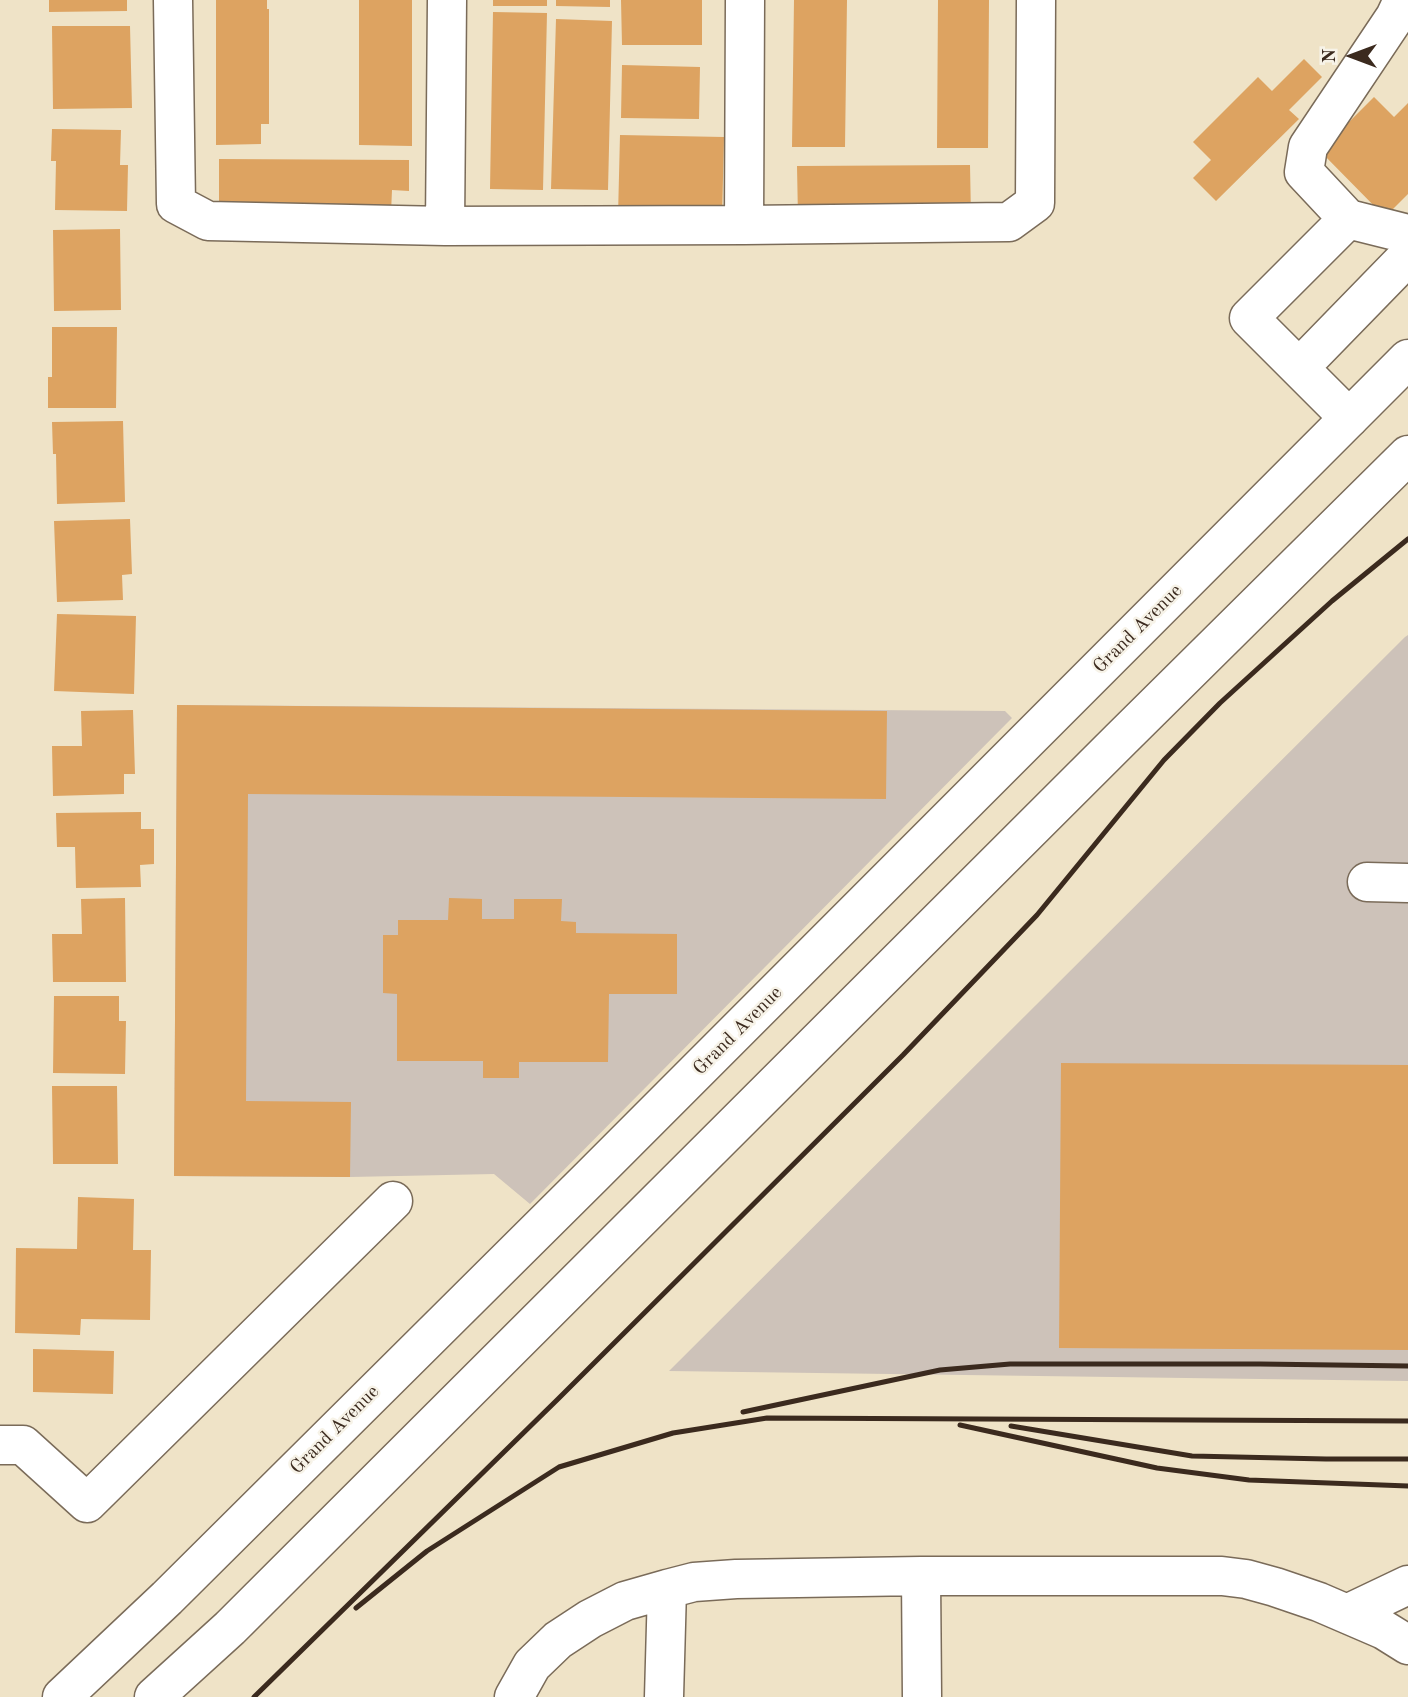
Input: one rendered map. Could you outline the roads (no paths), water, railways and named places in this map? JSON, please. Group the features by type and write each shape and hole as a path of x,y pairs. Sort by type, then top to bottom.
{"main road":[{"path":"173,0 176,204 208,221 445,226 1009,222 1035,203 1036,0"},
{"path":"445,226 447,0"},
{"path":"744,225 745,0"},
{"path":"1403,0 1395,17 1308,146 1304,172 1348,219 1408,233"},
{"path":"1348,219 1249,318 1349,418"},
{"path":"1299,368 1408,256"},
{"name":"Grand Avenue","path":"62,1697 167,1598 592,1176 1408,359"},
{"path":"154,1697 230,1628 1408,455"},
{"path":"1367,882 1408,883"},
{"path":"0,1445 23,1445 87,1503 393,1201"},
{"path":"921,1576 922,1697"},
{"path":"514,1697 532,1665 558,1640 590,1619 625,1601 667,1589 694,1582 736,1579 1222,1576 1247,1579 1275,1587 1384,1630 1408,1645"},
{"path":"1347,1614 1408,1585"},
{"path":"664,1697 667,1589"}],"railway":[{"path":"254,1697 903,1055 1037,915 1164,760 1220,703 1332,601 1408,539"},
{"path":"743,1412 940,1370 1010,1364 1408,1366"},
{"path":"356,1608 427,1551 559,1467 673,1433 767,1418 1408,1421"},
{"path":"960,1425 1157,1468 1249,1480 1408,1486"},
{"path":"1011,1426 1192,1456 1408,1459"}]}
